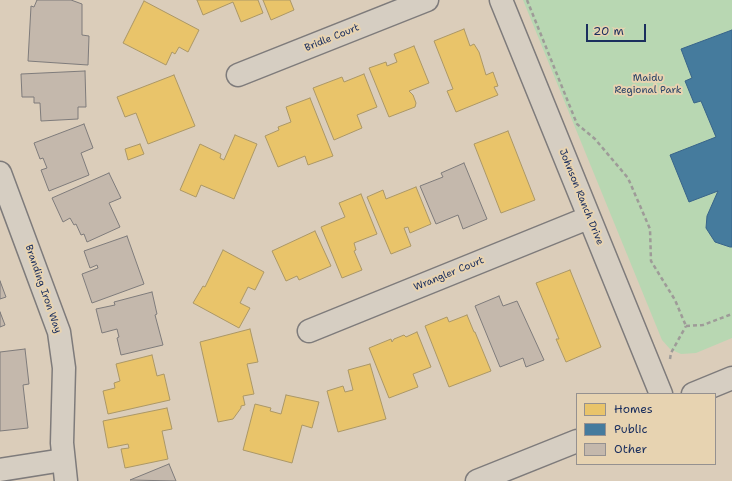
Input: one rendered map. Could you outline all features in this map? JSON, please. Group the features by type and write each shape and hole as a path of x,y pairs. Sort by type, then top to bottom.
{"street":[{"name":"Bridle Court","path":"238,75 427,0"},
{"name":"Johnson Ranch Drive","path":"501,0 588,218 661,393"},
{"name":"Branding Iron Way","path":"0,173 59,332 64,368 63,460 66,481"},
{"name":"Wrangler Court","path":"309,331 588,218"},
{"path":"695,393 732,378"},
{"path":"477,481 576,441"},
{"path":"0,470 63,460"}],"path":[{"path":"527,0 577,124 595,138 628,178 650,229 652,261 675,300 686,326"},
{"path":"686,326 703,325 732,314"},
{"path":"669,367 671,353 686,326"}],"green space":[{"name":"Maidu Regional Park","path":"523,0 732,0 732,338 696,353 681,354 670,349 662,340"}],"building: Homes":[{"path":"197,0 258,0 263,13 241,22 233,2 203,15"},
{"path":"263,0 290,0 294,10 271,20"},
{"path":"144,1 199,30 188,52 179,47 175,54 172,52 166,65 123,43"},
{"path":"464,29 470,46 474,44 479,52 486,75 493,72 498,86 494,87 498,95 456,112 447,91 453,89 434,41"},
{"path":"414,46 429,83 409,91 413,95 416,103 415,107 389,117 369,68 386,62 387,66 397,62 394,54"},
{"path":"364,74 377,107 357,115 362,128 334,140 313,88 342,77 344,82"},
{"path":"174,75 195,126 148,144 136,113 125,117 117,97"},
{"path":"310,98 333,156 308,165 305,156 278,167 265,136 279,130 278,127 291,122 286,107"},
{"path":"508,131 535,200 501,213 474,144"},
{"path":"235,135 257,144 234,199 201,185 196,197 180,190 200,144 221,154 220,158 224,160"},
{"path":"140,144 144,154 128,160 125,149"},
{"path":"416,187 431,224 410,233 408,227 404,228 411,246 391,254 367,197 383,190 386,199"},
{"path":"361,194 377,234 354,243 356,250 354,251 362,270 342,278 321,227 345,217 339,203"},
{"path":"315,231 331,266 299,280 297,276 286,281 272,251"},
{"path":"223,250 264,272 255,290 248,287 240,303 250,308 239,328 193,303 203,286 205,287"},
{"path":"570,270 601,347 566,362 556,339 559,339 536,283"},
{"path":"467,315 491,371 449,387 425,326 447,317 449,322"},
{"path":"250,329 258,362 247,364 254,394 243,396 245,405 241,406 233,419 218,422 200,342"},
{"path":"417,332 431,367 413,374 418,387 389,398 369,348 391,339 392,342 394,339 404,335 406,337"},
{"path":"152,355 157,376 164,374 170,400 108,414 103,391 115,388 114,383 120,381 116,364"},
{"path":"370,364 386,419 338,432 327,391 343,386 345,392 353,390 348,370"},
{"path":"286,395 319,402 312,428 302,425 292,463 243,450 255,404 271,408 270,411 281,414"},
{"path":"167,408 172,429 162,431 168,459 125,468 121,449 129,448 128,444 108,448 103,421"}],"building: Public":[{"path":"732,30 732,247 730,247 715,242 706,228 707,216 718,191 689,202 670,155 716,137 701,101 694,103 685,81 692,78 681,49"}],"building: Other":[{"path":"37,0 71,0 82,4 82,35 89,36 88,65 28,61 31,6 34,7"},
{"path":"85,71 86,107 78,107 78,119 41,121 40,103 34,103 34,97 22,97 21,74"},
{"path":"84,124 93,148 81,153 89,175 49,191 41,170 47,168 43,158 40,159 34,143"},
{"path":"464,163 487,219 463,229 458,215 436,224 420,186 443,177 441,173"},
{"path":"109,173 121,198 109,203 120,227 87,242 84,234 81,235 76,224 74,225 70,218 63,222 52,198"},
{"path":"127,236 144,284 92,303 82,274 98,268 97,265 90,268 84,251"},
{"path":"0,281 6,297 0,299"},
{"path":"152,292 157,314 155,315 163,345 121,355 117,338 119,337 117,329 102,333 96,309 115,305 114,302"},
{"path":"499,296 503,306 517,301 544,360 526,367 523,358 500,367 475,306"},
{"path":"0,312 5,325 0,327"},
{"path":"25,349 29,384 23,385 28,428 0,431 0,352"},
{"path":"169,464 176,481 130,480"}]}
